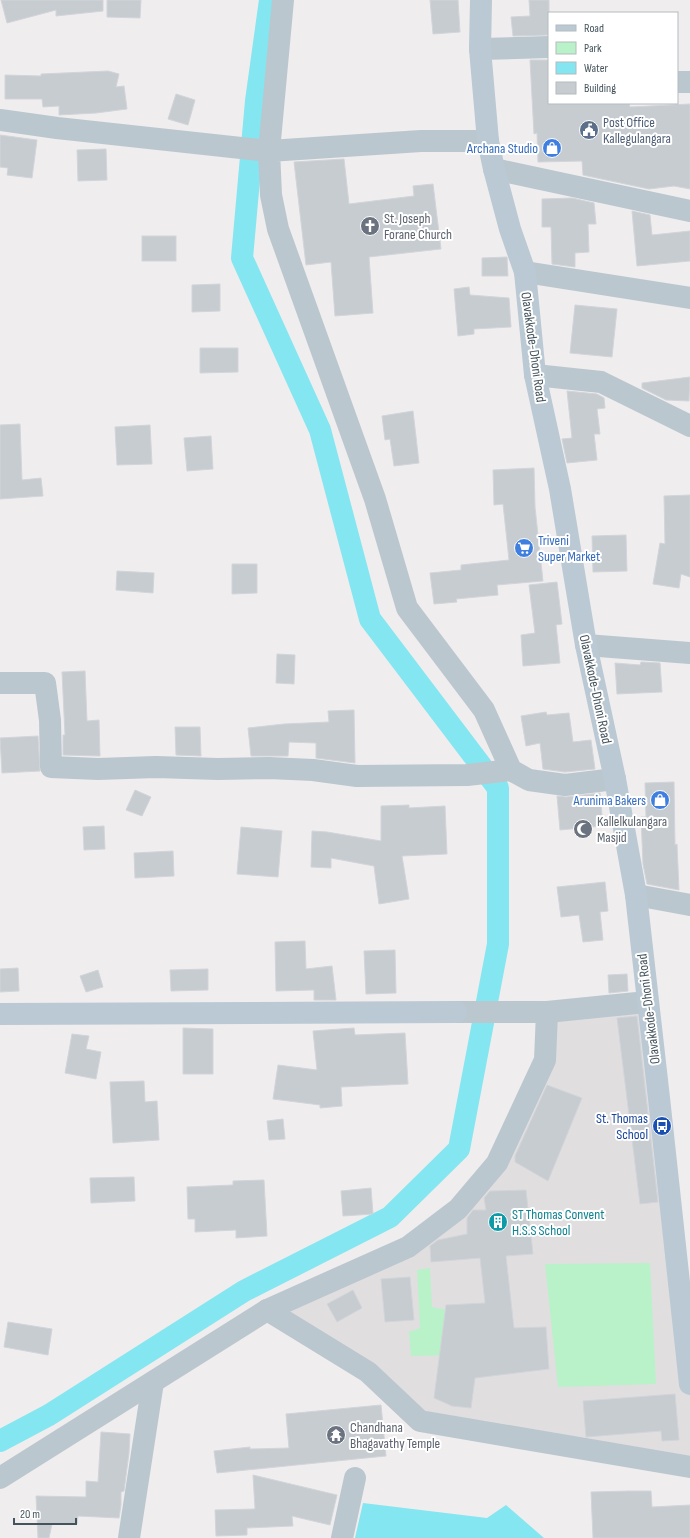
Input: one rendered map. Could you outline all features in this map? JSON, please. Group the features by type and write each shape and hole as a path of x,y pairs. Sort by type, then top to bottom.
{"main road":[{"name":"Olavakkode-Dhoni Road","path":"481,0 480,49 488,141 494,170 510,229 524,272 535,375 560,489 586,644 615,779 636,895 690,1384"},
{"path":"0,1014 456,1012"}],"street":[{"path":"283,0 269,151 271,195 278,229 375,500 407,608 484,710 511,770"},
{"path":"480,49 548,47"},
{"path":"678,82 690,82"},
{"path":"0,120 57,128 269,151 421,142 488,141"},
{"path":"494,170 690,211"},
{"path":"524,272 690,298"},
{"path":"535,375 601,382 690,426"},
{"path":"586,644 690,653"},
{"path":"0,683 44,683 50,720 51,767 98,769 156,767 218,770 269,768 313,770 357,776 467,775 511,770 529,780 565,785 615,779"},
{"path":"636,895 690,905"},
{"path":"456,1012 547,1012 647,1002"},
{"path":"0,1478 267,1310 408,1247 458,1209 497,1163 545,1060 547,1012"},
{"path":"267,1310 368,1372 420,1421 690,1467"},
{"path":"129,1538 153,1382"},
{"path":"342,1538 355,1478"}],"shaded area":[{"path":"647,1002 690,1384 690,1467 420,1421 267,1310 458,1209 536,1080 547,1012"}],"green space":[{"path":"650,1263 656,1384 558,1387 545,1264"},
{"path":"430,1268 432,1307 457,1312 457,1355 411,1356 409,1332 420,1328 417,1270"}],"water":[{"path":"363,1503 487,1518 506,1505 544,1538 355,1538"}],"building":[{"path":"1,0 103,0 103,11 56,16 56,10 7,23"},
{"path":"107,0 141,0 140,18 107,17"},
{"path":"430,0 458,0 460,32 433,34"},
{"path":"529,0 549,0 548,35 513,36 511,17 530,16"},
{"path":"530,60 548,60 548,104 629,104 630,107 690,104 690,189 674,186 649,189 583,175 582,161 538,162 537,133 534,134"},
{"path":"108,71 119,74 116,87 124,86 127,109 96,113 59,115 59,106 43,107 42,99 5,99 5,75 41,76 41,74"},
{"path":"176,94 195,100 188,125 168,119"},
{"path":"0,135 37,140 32,178 7,175 8,168 0,167"},
{"path":"106,149 107,180 78,181 77,150"},
{"name":"St. Joseph Forane Church","path":"344,159 349,204 414,196 413,186 433,184 441,249 369,257 373,313 335,316 331,262 306,265 294,162"},
{"path":"572,198 594,203 596,224 588,224 589,252 575,253 575,267 552,264 551,227 542,227 542,199"},
{"path":"632,211 650,215 652,235 690,231 690,261 637,266"},
{"path":"142,236 176,236 176,261 142,261"},
{"path":"507,257 508,276 482,276 482,258"},
{"path":"220,284 220,311 192,312 192,285"},
{"path":"469,287 470,295 509,298 511,327 474,329 474,334 458,336 454,289"},
{"path":"575,305 617,309 612,357 570,353"},
{"path":"200,348 238,348 238,372 200,373"},
{"path":"690,377 689,401 666,400 642,388 642,383"},
{"path":"567,391 597,394 604,398 605,408 597,409 600,434 594,434 597,460 567,463 562,439 572,438"},
{"path":"413,411 419,463 394,466 390,439 385,440 382,416"},
{"path":"20,424 22,480 41,478 43,496 0,499 0,425"},
{"path":"150,425 152,464 117,465 115,427"},
{"path":"211,436 213,469 187,471 184,438"},
{"path":"534,468 535,507 543,581 497,585 498,595 456,599 457,602 434,604 430,573 461,570 461,565 509,560 503,504 494,505 493,470"},
{"path":"690,495 690,577 681,574 679,588 653,584 660,543 665,544 664,496"},
{"path":"626,535 627,571 593,572 592,536"},
{"path":"232,564 257,564 257,593 232,594"},
{"path":"117,571 154,573 153,593 116,590"},
{"path":"557,582 562,624 556,625 560,663 523,666 521,635 535,633 529,585"},
{"path":"277,654 295,655 294,684 276,683"},
{"path":"641,662 660,663 662,692 617,694 615,663 640,665"},
{"path":"85,671 87,721 99,720 100,756 63,755 63,735 65,735 62,672"},
{"path":"354,710 355,763 316,758 316,743 289,742 288,756 251,756 248,728 284,724 329,722 328,711"},
{"path":"546,712 547,715 569,713 573,742 591,740 595,769 565,772 543,769 540,743 526,746 521,716"},
{"path":"175,727 200,727 201,756 176,755"},
{"path":"38,736 40,771 2,773 0,738"},
{"path":"674,782 675,845 677,844 679,890 647,884 643,864 641,817 646,817 645,783"},
{"path":"135,790 151,797 142,816 126,810"},
{"path":"600,793 603,826 560,830 557,796 566,797"},
{"path":"409,805 409,808 445,806 447,854 402,856 409,899 379,904 374,866 331,858 331,868 311,867 312,831 381,841 381,806"},
{"path":"104,826 105,849 84,850 83,827"},
{"path":"241,827 282,831 278,877 237,874"},
{"path":"173,851 174,876 135,878 134,853"},
{"path":"605,882 608,911 600,912 603,940 583,942 579,915 561,917 557,887"},
{"path":"305,941 306,969 332,966 336,1000 314,1000 314,990 276,991 275,942"},
{"path":"395,950 396,993 366,994 364,951"},
{"path":"18,968 19,991 0,992 0,969"},
{"path":"208,969 208,990 171,991 170,970"},
{"path":"98,970 103,987 86,992 80,976"},
{"path":"627,974 628,991 609,993 608,975"},
{"path":"637,1016 658,1202 640,1204 617,1018"},
{"path":"183,1028 213,1029 213,1074 183,1074"},
{"path":"354,1028 355,1035 405,1033 408,1084 341,1087 342,1106 320,1108 320,1105 273,1099 278,1065 317,1070 313,1031"},
{"path":"72,1034 89,1036 86,1049 101,1052 96,1079 65,1073"},
{"path":"144,1081 145,1102 157,1101 159,1140 113,1143 110,1082"},
{"path":"547,1085 582,1098 548,1181 515,1162 515,1156"},
{"path":"283,1119 285,1139 269,1140 267,1121"},
{"path":"134,1177 135,1201 91,1203 90,1178"},
{"path":"264,1180 267,1236 236,1238 236,1230 195,1232 195,1219 188,1219 187,1187 233,1185 233,1181"},
{"path":"371,1188 373,1214 343,1216 341,1191"},
{"path":"526,1190 533,1254 506,1256 514,1328 546,1327 549,1369 475,1378 471,1408 452,1406 434,1398 446,1305 485,1303 480,1258 431,1262 430,1246 438,1240 467,1234 467,1218 473,1210 486,1210 484,1198 490,1191"},
{"path":"410,1277 414,1320 385,1322 381,1279"},
{"path":"353,1290 362,1308 337,1322 327,1304"},
{"path":"8,1322 52,1329 48,1355 4,1347"},
{"path":"675,1394 679,1440 662,1441 661,1431 586,1437 583,1401"},
{"name":"Chandhana Bhagavathy Temple","path":"381,1405 386,1456 217,1473 214,1451 250,1447 250,1449 289,1448 286,1414"},
{"path":"101,1432 130,1434 129,1453 124,1491 121,1492 119,1518 78,1516 77,1524 52,1524 49,1538 38,1538 36,1496 86,1497 86,1481 98,1482"},
{"path":"253,1475 337,1495 330,1525 292,1516 293,1526 247,1528 247,1535 216,1536 215,1510 255,1509"},
{"path":"651,1491 652,1507 690,1505 690,1538 593,1538 591,1492"}],"waterway":[{"path":"0,1441 49,1415 244,1291 390,1217 459,1149 498,944 498,788 370,619 320,430 242,258 256,101 270,0"}],"place":[{"name":"Post Office Kallegulangara","path":"589,130"},
{"name":"Archana Studio","path":"552,148"},
{"name":"St. Joseph Forane Church","path":"370,226"},
{"name":"Triveni Super Market","path":"524,548"},
{"name":"Arunima Bakers","path":"660,800"},
{"name":"Kallelkulangara Masjid","path":"583,829"},
{"name":"St. Thomas School","path":"662,1126"},
{"name":"ST Thomas Convent H.S.S School","path":"498,1222"},
{"name":"Chandhana Bhagavathy Temple","path":"336,1435"}]}
